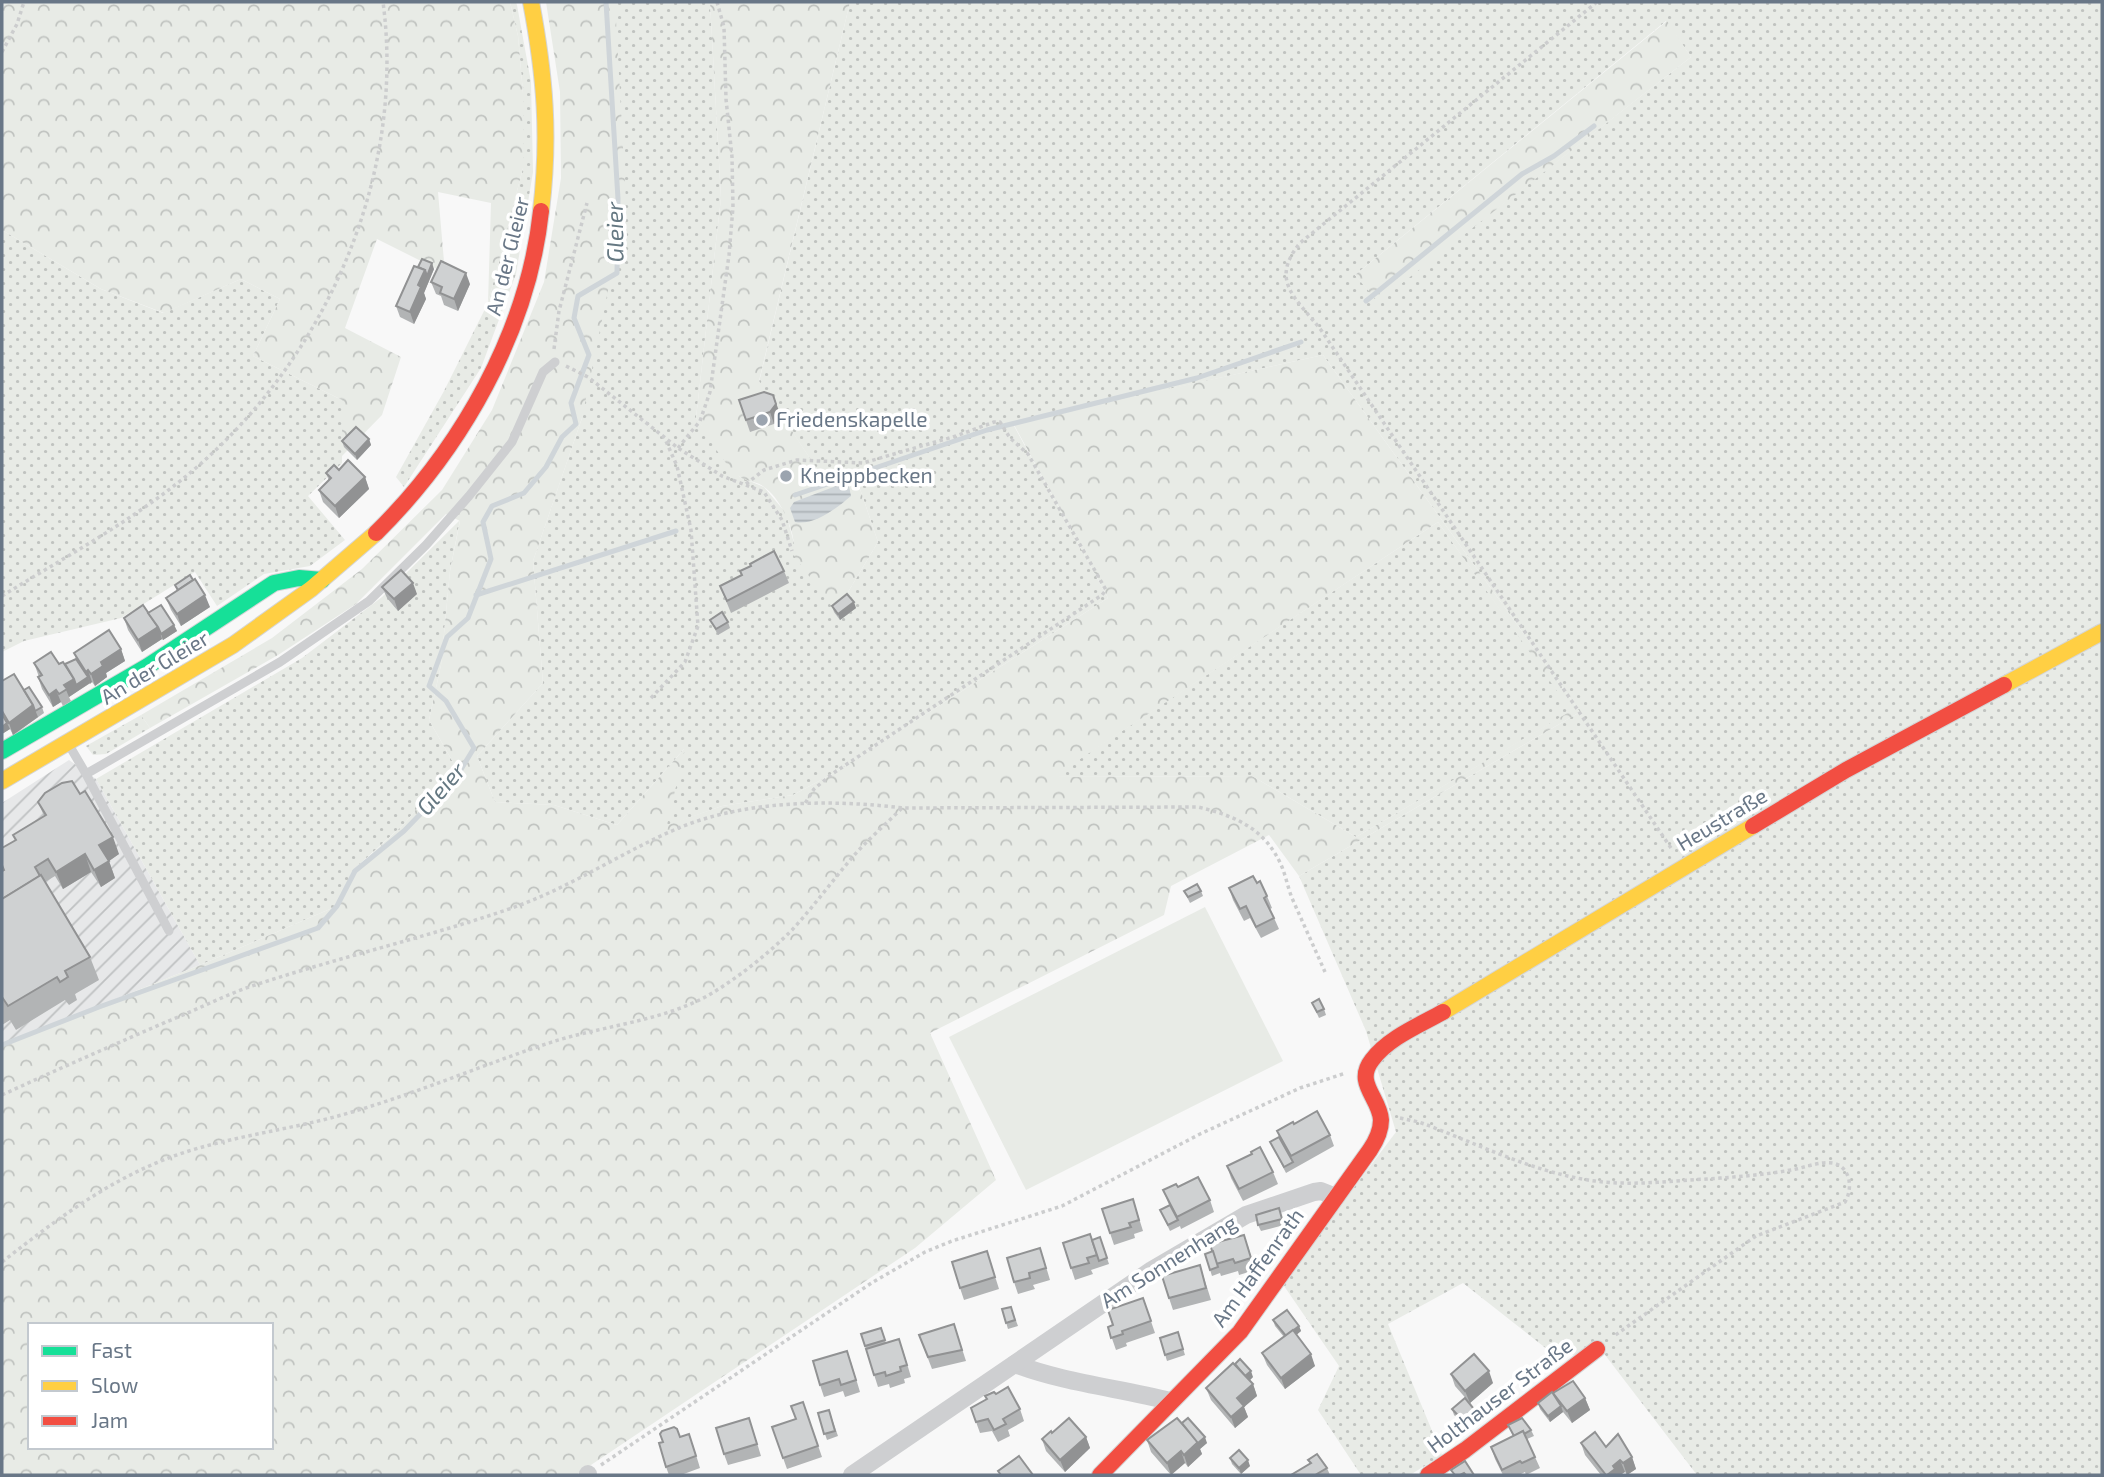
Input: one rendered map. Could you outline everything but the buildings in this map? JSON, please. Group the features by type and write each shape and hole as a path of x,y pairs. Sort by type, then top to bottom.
{"street":[{"name":"An der Gleier","path":"2,781 191,673 265,623 322,580 376,533 436,466 486,387 517,314 537,240 547,170 548,111 543,65 531,2"},
{"name":"An der Gleier","path":"2,751 148,666 274,583 299,578 322,580"},
{"name":"Heustraße","path":"1369,1061 1394,1041 1846,770 2102,632"},
{"path":"1369,1061 1365,1077 1367,1088 1381,1114"},
{"name":"Am Haffenrath","path":"1100,1475 1240,1332 1378,1137 1381,1114"},
{"name":"Am Sonnenhang","path":"852,1475 1152,1270 1246,1215 1314,1192 1321,1191 1336,1197"},
{"name":"Holthauser Straße","path":"1428,1475 1597,1349"},
{"path":"1015,1364 1044,1375 1170,1401"}],"lane":[{"path":"86,774 280,662 369,601 426,545 512,442 543,372 555,362"},
{"path":"68,744 169,932"}],"path":[{"path":"2,52 17,24 24,2"},
{"path":"2,596 125,521 196,468 223,444 272,389 307,338 323,310 347,256 374,170 386,85 383,2"},
{"path":"678,448 700,421 710,392 729,255 733,207 732,157 726,99 724,27 718,2"},
{"path":"1597,2 1300,243 1288,259 1285,273 1289,288 1321,330 1684,868"},
{"path":"555,362 554,337 559,311 587,203"},
{"path":"578,370 678,448 722,476 764,492 782,520 792,551"},
{"path":"746,484 764,470 797,460 863,463 999,422 1010,438 1028,454 1106,590 969,686 832,774 814,789 803,805"},
{"path":"651,698 685,662 698,626 691,530 677,466 664,437"},
{"path":"2,1095 245,988 515,907 574,882 674,831 703,819 746,809 857,802 903,807 1198,807 1224,813 1246,823 1269,843 1325,972"},
{"path":"2,1262 65,1213 145,1167 191,1150 258,1133 315,1123 450,1080 553,1042 687,1006 748,969 792,930 859,850 903,807"},
{"path":"588,1475 873,1282 925,1252 1062,1206 1200,1134 1300,1088 1369,1061"},
{"path":"1381,1114 1419,1122 1542,1169 1596,1181 1642,1183 1724,1178 1793,1170 1825,1163 1833,1163 1845,1171 1850,1183 1845,1202 1756,1236 1597,1349"}],"shaded area":[{"path":"844,483 849,486 851,496 845,501 817,519 795,522 790,508 794,502"},
{"path":"69,760 96,779 200,965 2,1045 2,803"}],"green space":[{"path":"2,2 510,2 518,36 523,93 523,168 488,303 491,203 438,192 445,273 377,239 345,328 401,357 382,415 342,456 342,400 253,356 280,299 241,279 164,313 101,289 2,230"},
{"path":"510,2 516,2 517,5 531,82 533,172 516,274 481,368 404,487 396,477 444,391 488,303 523,168 523,93 518,36"},
{"path":"546,2 615,2 626,202 582,418 533,561 543,683 477,756 495,802 554,805 617,825 685,748 667,825 722,806 793,795 832,774 1108,598 1013,423 1323,355 1580,712 1299,876 1269,835 1171,886 1164,915 930,1033 996,1180 915,1248 576,1475 2,1475 2,1045 337,906 353,871 404,824 454,764 429,720 441,665 450,571 460,521 446,514 356,604 278,655 150,728 141,715 272,638 362,569 442,490 492,410 544,282 561,178 560,92","holes":["1438,522 1571,711 1356,837 1252,776 1053,777"]},
{"path":"614,2 710,2 721,198 696,418 740,477 764,487 786,513 795,547 836,612 878,542 857,480 819,472 759,382 850,2 2102,2 2102,1475 1697,1475 1602,1351 1557,1357 1463,1283 1388,1324 1442,1455 1410,1475 1361,1475 1318,1410 1339,1366 1282,1283 1396,1132 1366,1031 1299,876 1580,712 1323,355 1013,424 1108,598 832,774 793,795 722,806 666,826 684,749 617,825 554,805 495,802 477,756 543,683 533,561 582,418","holes":["1666,21 1691,57 1378,301 1355,275"]},
{"path":"710,2 850,2 759,381 819,472 857,480 878,542 836,612 794,556 791,528 777,500 761,485 742,478 733,470 696,418 721,198"},
{"path":"1667,21 1691,57 1378,302 1355,275"},
{"path":"2,230 101,289 163,313 241,279 280,299 253,356 342,400 342,463 308,496 345,540 310,566 264,574 217,606 195,572 121,618 24,641 2,652"},
{"path":"460,520 450,571 441,665 429,720 454,764 404,824 353,870 337,906 200,965 96,779 302,658 382,597"},
{"path":"1438,522 1572,711 1356,837 1252,776 1052,777"},
{"path":"141,715 150,728 106,754 93,755 86,746"},
{"path":"1205,907 1283,1061 1026,1190 949,1037"}],"waterway":[{"name":"Gleier","path":"2,1045 318,928 337,906 355,871 404,831 457,776 474,748 446,701 429,686 447,637 468,618 491,559 483,522 492,506 524,493 546,467 562,437 576,424 571,403 589,355 574,318 578,296 617,273 618,199 606,2"},
{"path":"1366,301 1522,174 1554,156 1594,126"},
{"path":"795,495 987,430 1197,378 1301,342"},
{"path":"476,595 676,531"}],"traffic: fast":[{"path":"2,751 148,666 274,583 299,578 322,580"}],"traffic: slow":[{"path":"531,2 545,106 541,211"},
{"path":"2,781 233,645 311,589 376,533"},
{"path":"2004,685 2102,632"},
{"path":"1443,1012 1753,826"}],"traffic: jam":[{"path":"376,533 436,464 486,386 522,301 534,256 541,211"},
{"path":"1753,826 1846,770 2004,685"},
{"path":"1100,1475 1240,1332 1370,1150 1378,1136 1381,1120 1367,1083 1367,1068 1372,1060 1395,1039 1443,1012"},
{"path":"1428,1475 1597,1349"}],"place":[{"name":"Friedenskapelle","path":"762,420"},
{"name":"Kneippbecken","path":"786,476"}]}
